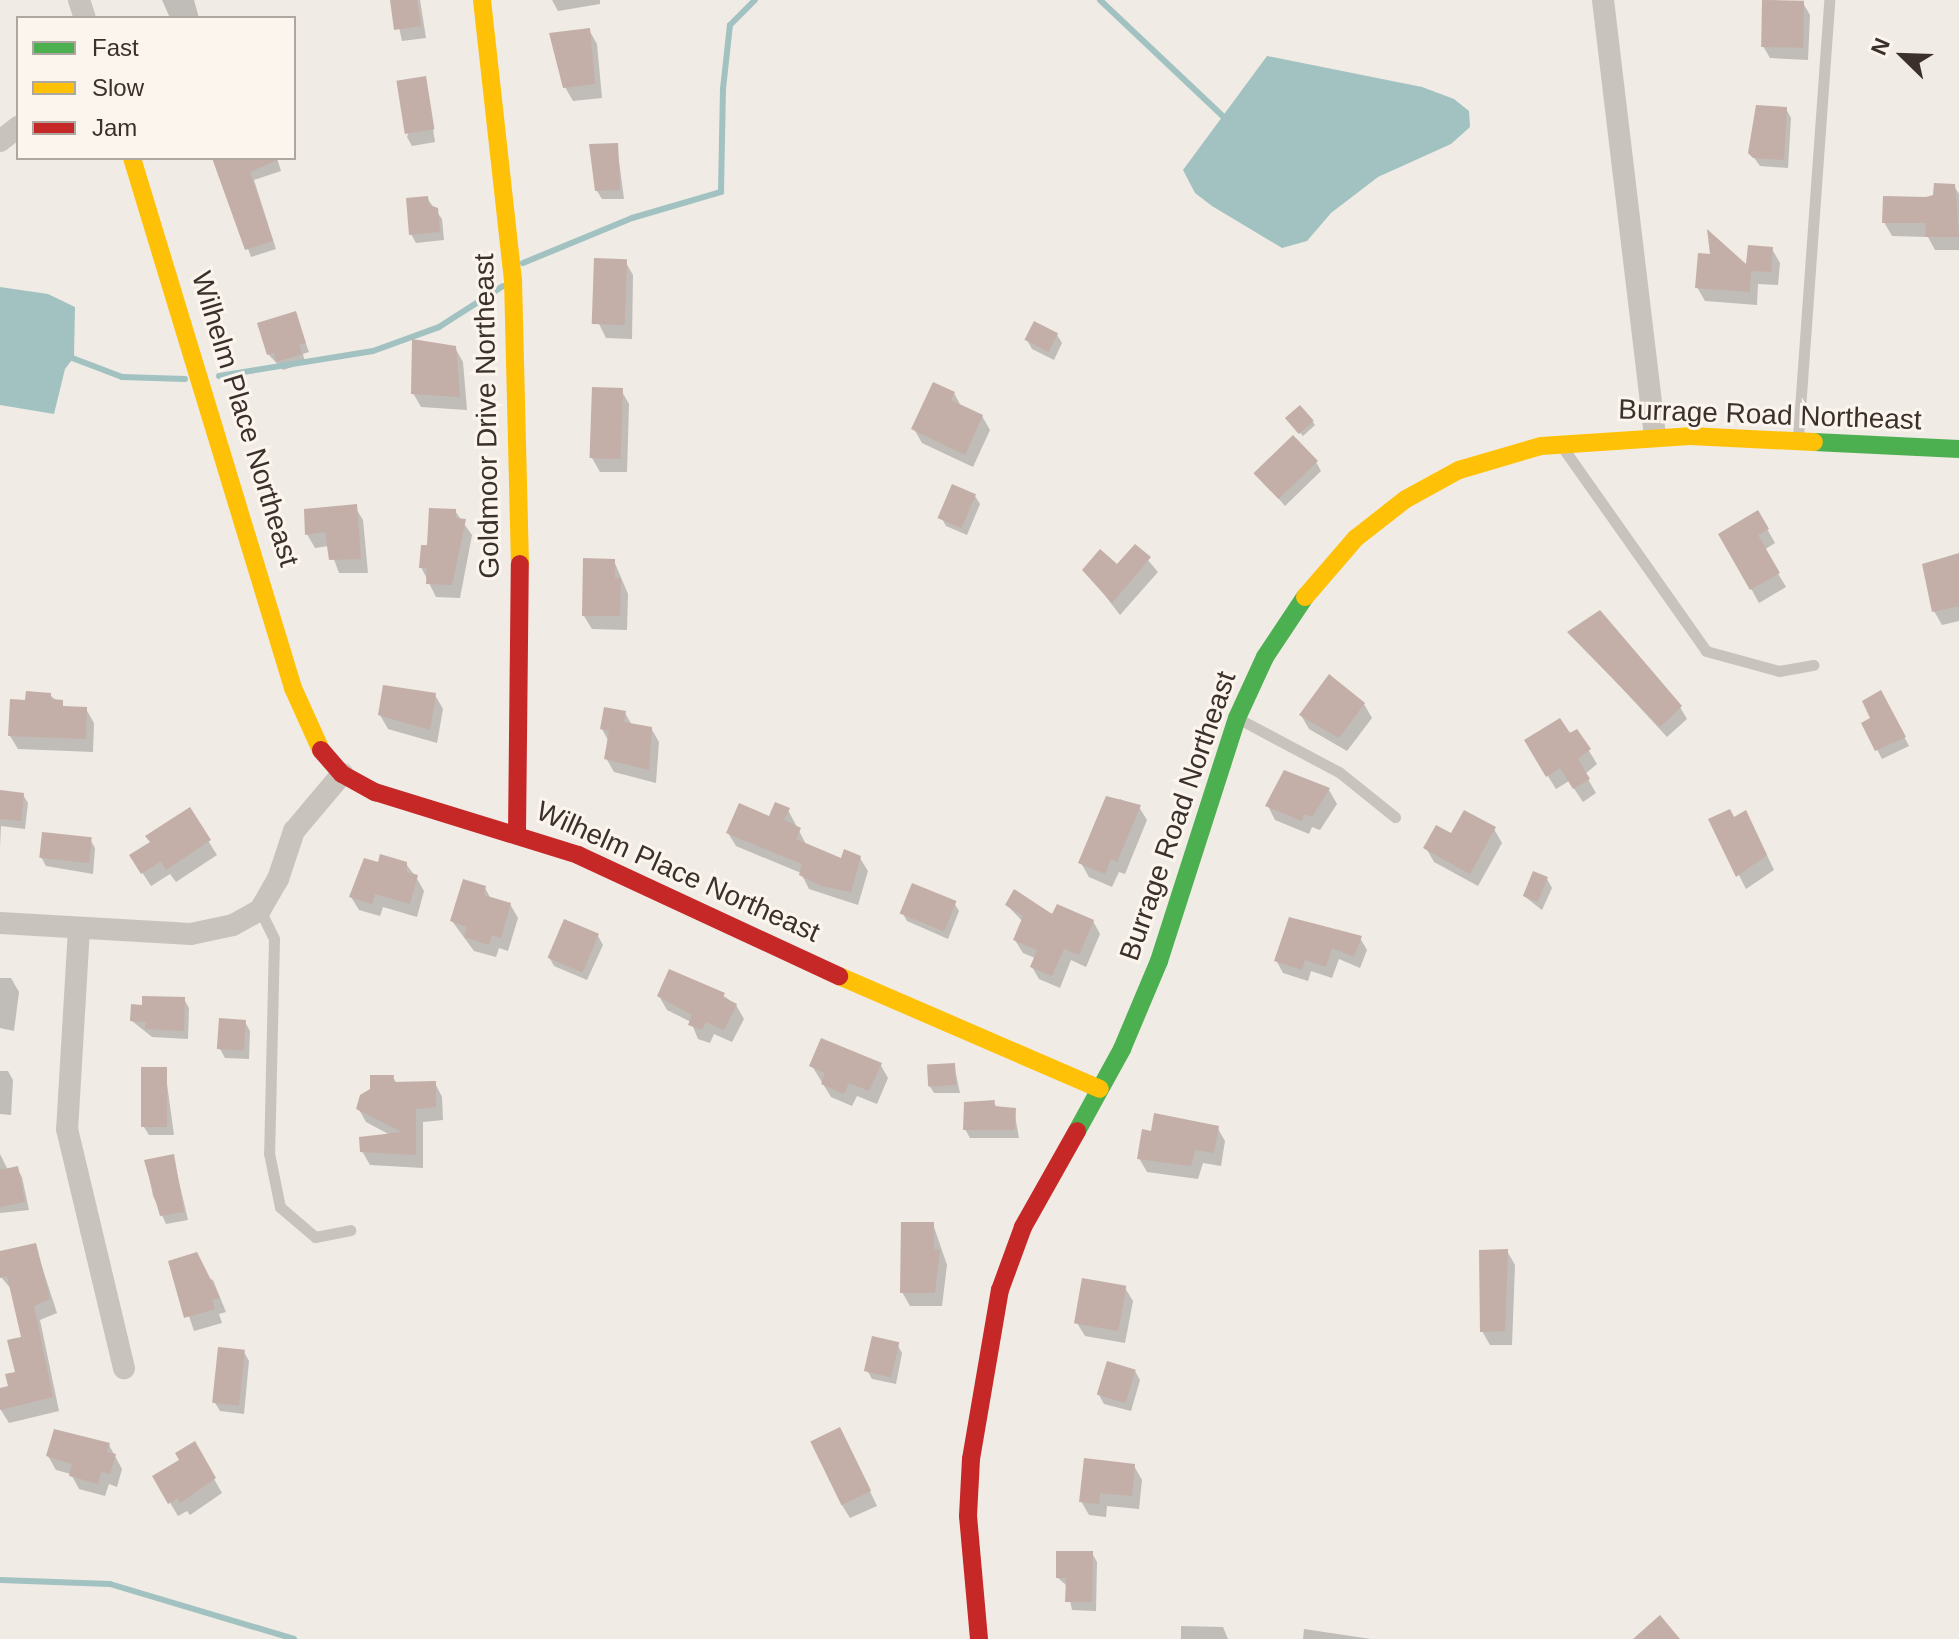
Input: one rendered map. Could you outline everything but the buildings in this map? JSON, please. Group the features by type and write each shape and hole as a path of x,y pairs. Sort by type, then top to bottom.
{"street":[{"name":"Goldmoor Drive Northeast","path":"482,0 513,279 521,515 517,833"},
{"path":"1603,0 1655,436"},
{"path":"0,141 16,129"},
{"name":"Wilhelm Place Northeast","path":"133,160 293,688 320,749 342,774 375,792 517,833 662,891 797,958 1100,1089"},
{"name":"Burrage Road Northeast","path":"979,1639 968,1516 971,1459 1000,1290 1023,1227 1100,1089 1159,961 1237,718 1283,625 1356,538 1406,499 1459,470 1560,443 1655,436 1959,449"},
{"path":"0,923 191,934 233,925 260,910 278,879 294,831 342,774"},
{"path":"79,929 67,1129 124,1368"}],"lane":[{"path":"1797,441 1829,0"},
{"path":"1560,443 1706,651 1779,671 1813,665"},
{"path":"1237,718 1339,772 1395,817"},
{"path":"260,910 274,939 269,1153 280,1207 315,1237 350,1230"}],"water":[{"path":"1267,56 1422,87 1454,99 1469,111 1470,127 1451,144 1378,177 1331,213 1307,241 1282,248 1195,193 1183,170"},
{"path":"0,287 48,294 75,307 74,357 65,369 54,414 0,405"}],"waterway":[{"path":"523,263 632,218 721,192 723,89 730,25 755,0"},
{"path":"1100,0 1227,120"},
{"path":"219,376 373,351 439,327 503,286"},
{"path":"67,356 122,377 185,379"},
{"path":"0,1580 110,1584 294,1639"}],"traffic: fast":[{"path":"1814,442 1959,449"},
{"path":"1077,1131 1122,1049 1159,961 1237,718 1265,657 1305,597"}],"traffic: slow":[{"path":"482,0 513,279 520,564"},
{"path":"133,160 293,688 321,750"},
{"path":"1305,597 1356,538 1406,499 1459,470 1541,446 1690,436 1814,442"},
{"path":"839,976 1100,1089"}],"traffic: jam":[{"path":"517,833 520,564"},
{"path":"321,750 342,774 375,792 578,855 839,976"},
{"path":"979,1639 968,1516 971,1459 1000,1290 1023,1227 1077,1131"}]}
